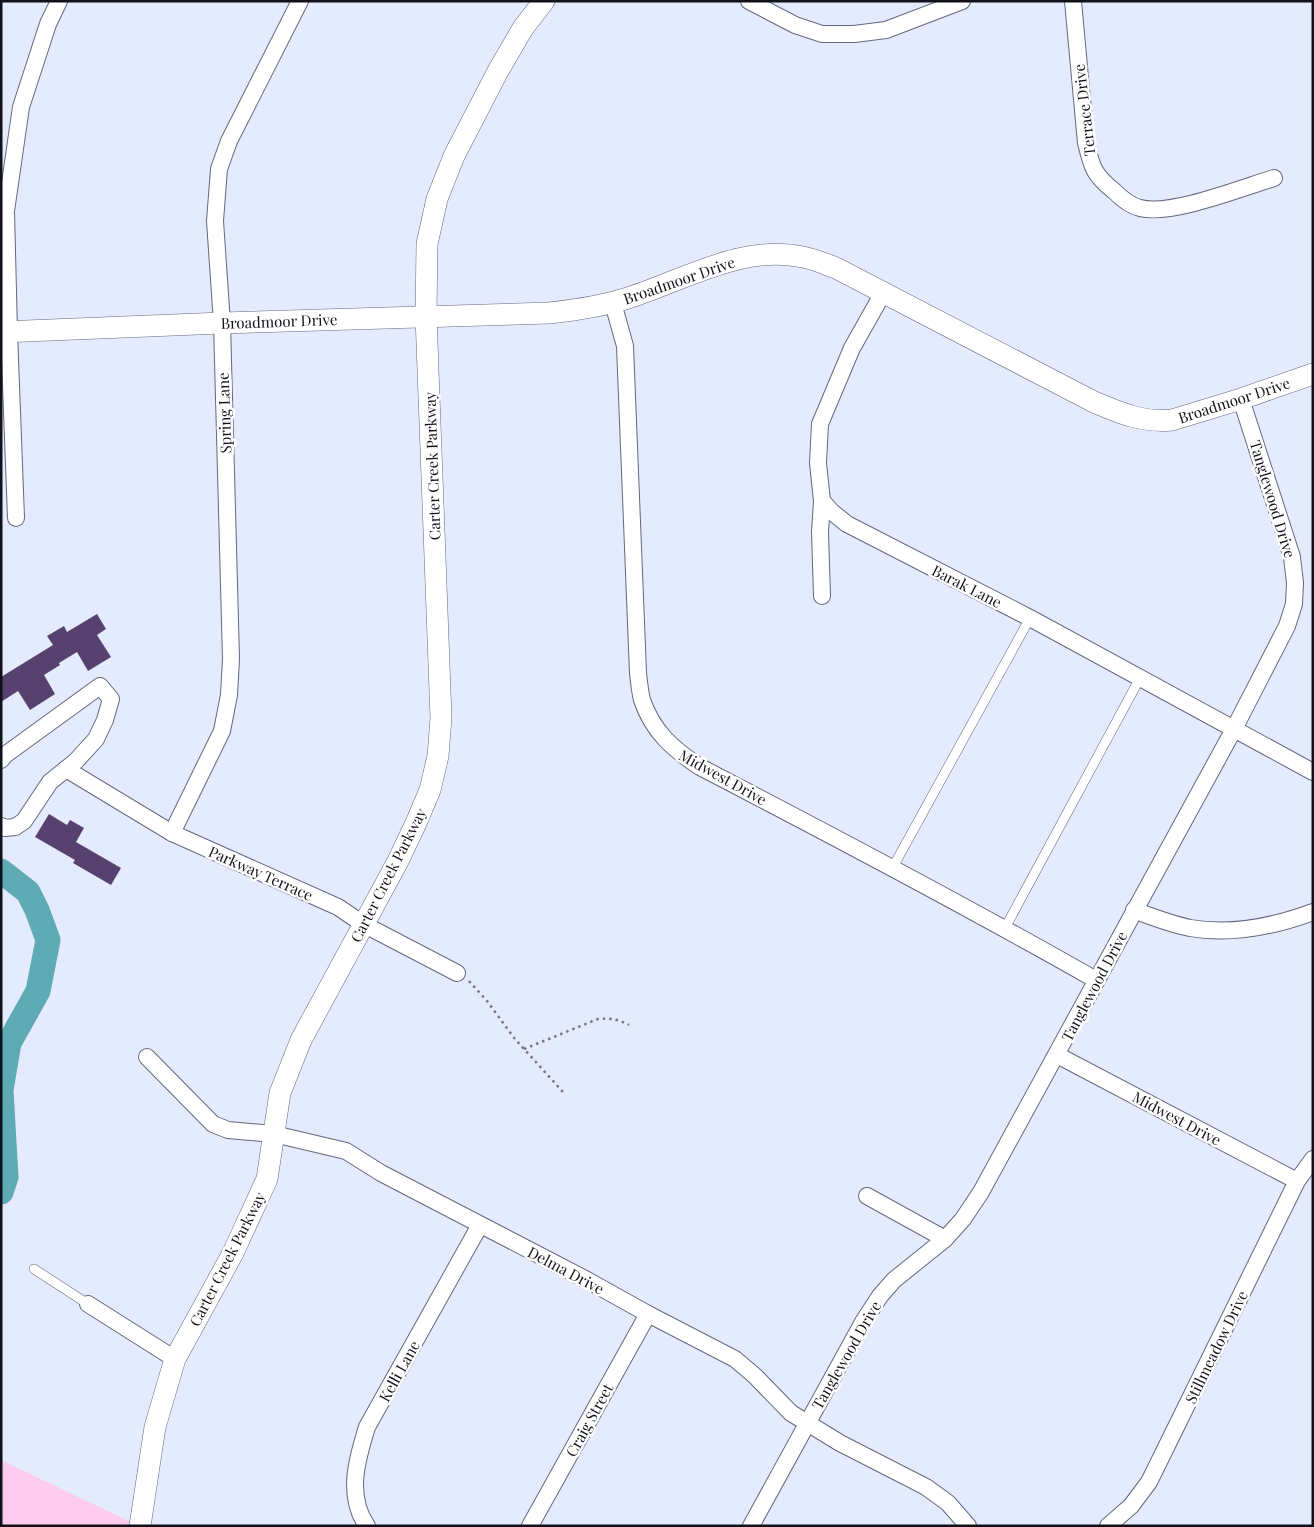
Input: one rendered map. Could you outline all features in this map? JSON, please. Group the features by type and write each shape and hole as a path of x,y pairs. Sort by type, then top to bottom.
{"street":[{"path":"16,518 5,332 6,211 20,107 48,24 59,1"},
{"name":"Spring Lane","path":"172,833 222,731 229,695 231,659 222,323 215,221 219,169 229,141 300,1"},
{"name":"Carter Creek Parkway","path":"140,1526 155,1426 176,1359 233,1252 267,1178 280,1093 301,1040 398,861 430,790 438,756 441,718 426,316 427,244 437,199 454,156 498,71 523,28 544,1"},
{"path":"749,1 795,25 822,34 854,34 886,30 962,1"},
{"name":"Terrace Drive","path":"1073,1 1086,143 1090,164 1098,178 1117,194 1139,208 1163,209 1190,204 1274,178"},
{"name":"Broadmoor Drive","path":"5,332 549,313 592,308 613,303 733,260 768,254 803,257 836,268 1094,402 1135,418 1161,421 1172,420 1313,374"},
{"path":"822,596 820,532 822,501 818,463 820,424 852,348 883,293"},
{"name":"Midwest Drive","path":"613,303 625,346 638,673 642,700 656,728 675,750 700,767 892,867 1096,980"},
{"name":"Tanglewood Drive","path":"751,1526 863,1322 880,1296 894,1280 945,1239 963,1219 981,1192 1234,729 1287,626 1294,604 1295,583 1292,557 1241,399"},
{"name":"Barak Lane","path":"822,501 847,524 1030,618 1313,772"},
{"path":"1,760 5,755 100,686 111,699 105,720 96,739 50,782 24,821 15,827 5,828 1,826"},
{"name":"Parkway Terrace","path":"66,769 172,833 338,907 363,924 457,973"},
{"path":"1134,910 1191,928 1222,930 1263,926 1313,912"},
{"name":"Midwest Drive","path":"1057,1055 1297,1181"},
{"name":"Delma Drive","path":"147,1057 213,1124 228,1130 274,1134 346,1151 381,1173 736,1359 756,1376 791,1413 840,1443 926,1487 948,1503 968,1526"},
{"name":"Stillmeadow Drive","path":"1108,1526 1131,1506 1149,1482 1297,1181 1313,1159"},
{"path":"867,1196 945,1239"},
{"name":"Kelli Lane","path":"367,1526 360,1517 354,1490 358,1453 367,1427 480,1225"},
{"path":"88,1304 176,1359"},
{"name":"Craig Street","path":"530,1526 648,1314"}],"lane":[{"path":"892,867 1030,618"},
{"path":"1004,928 1140,678"},
{"path":"34,1269 88,1304"}],"path":[{"path":"457,973 473,984 524,1049 563,1092"},
{"path":"524,1049 598,1019 618,1019 629,1025"}],"shaded area":[{"path":"1,1460 139,1526 1,1526"}],"building":[{"path":"97,614 106,629 97,635 111,657 88,671 77,652 59,663 60,665 44,675 55,694 30,710 18,691 1,702 1,677 53,645 47,636 64,626 67,632"},
{"path":"49,814 67,825 70,820 84,828 76,842 121,868 111,885 73,863 75,860 35,837"}],"waterway":[{"path":"1,871 28,892 48,940 38,991 9,1043 1,1090 6,1177 1,1192"}]}
